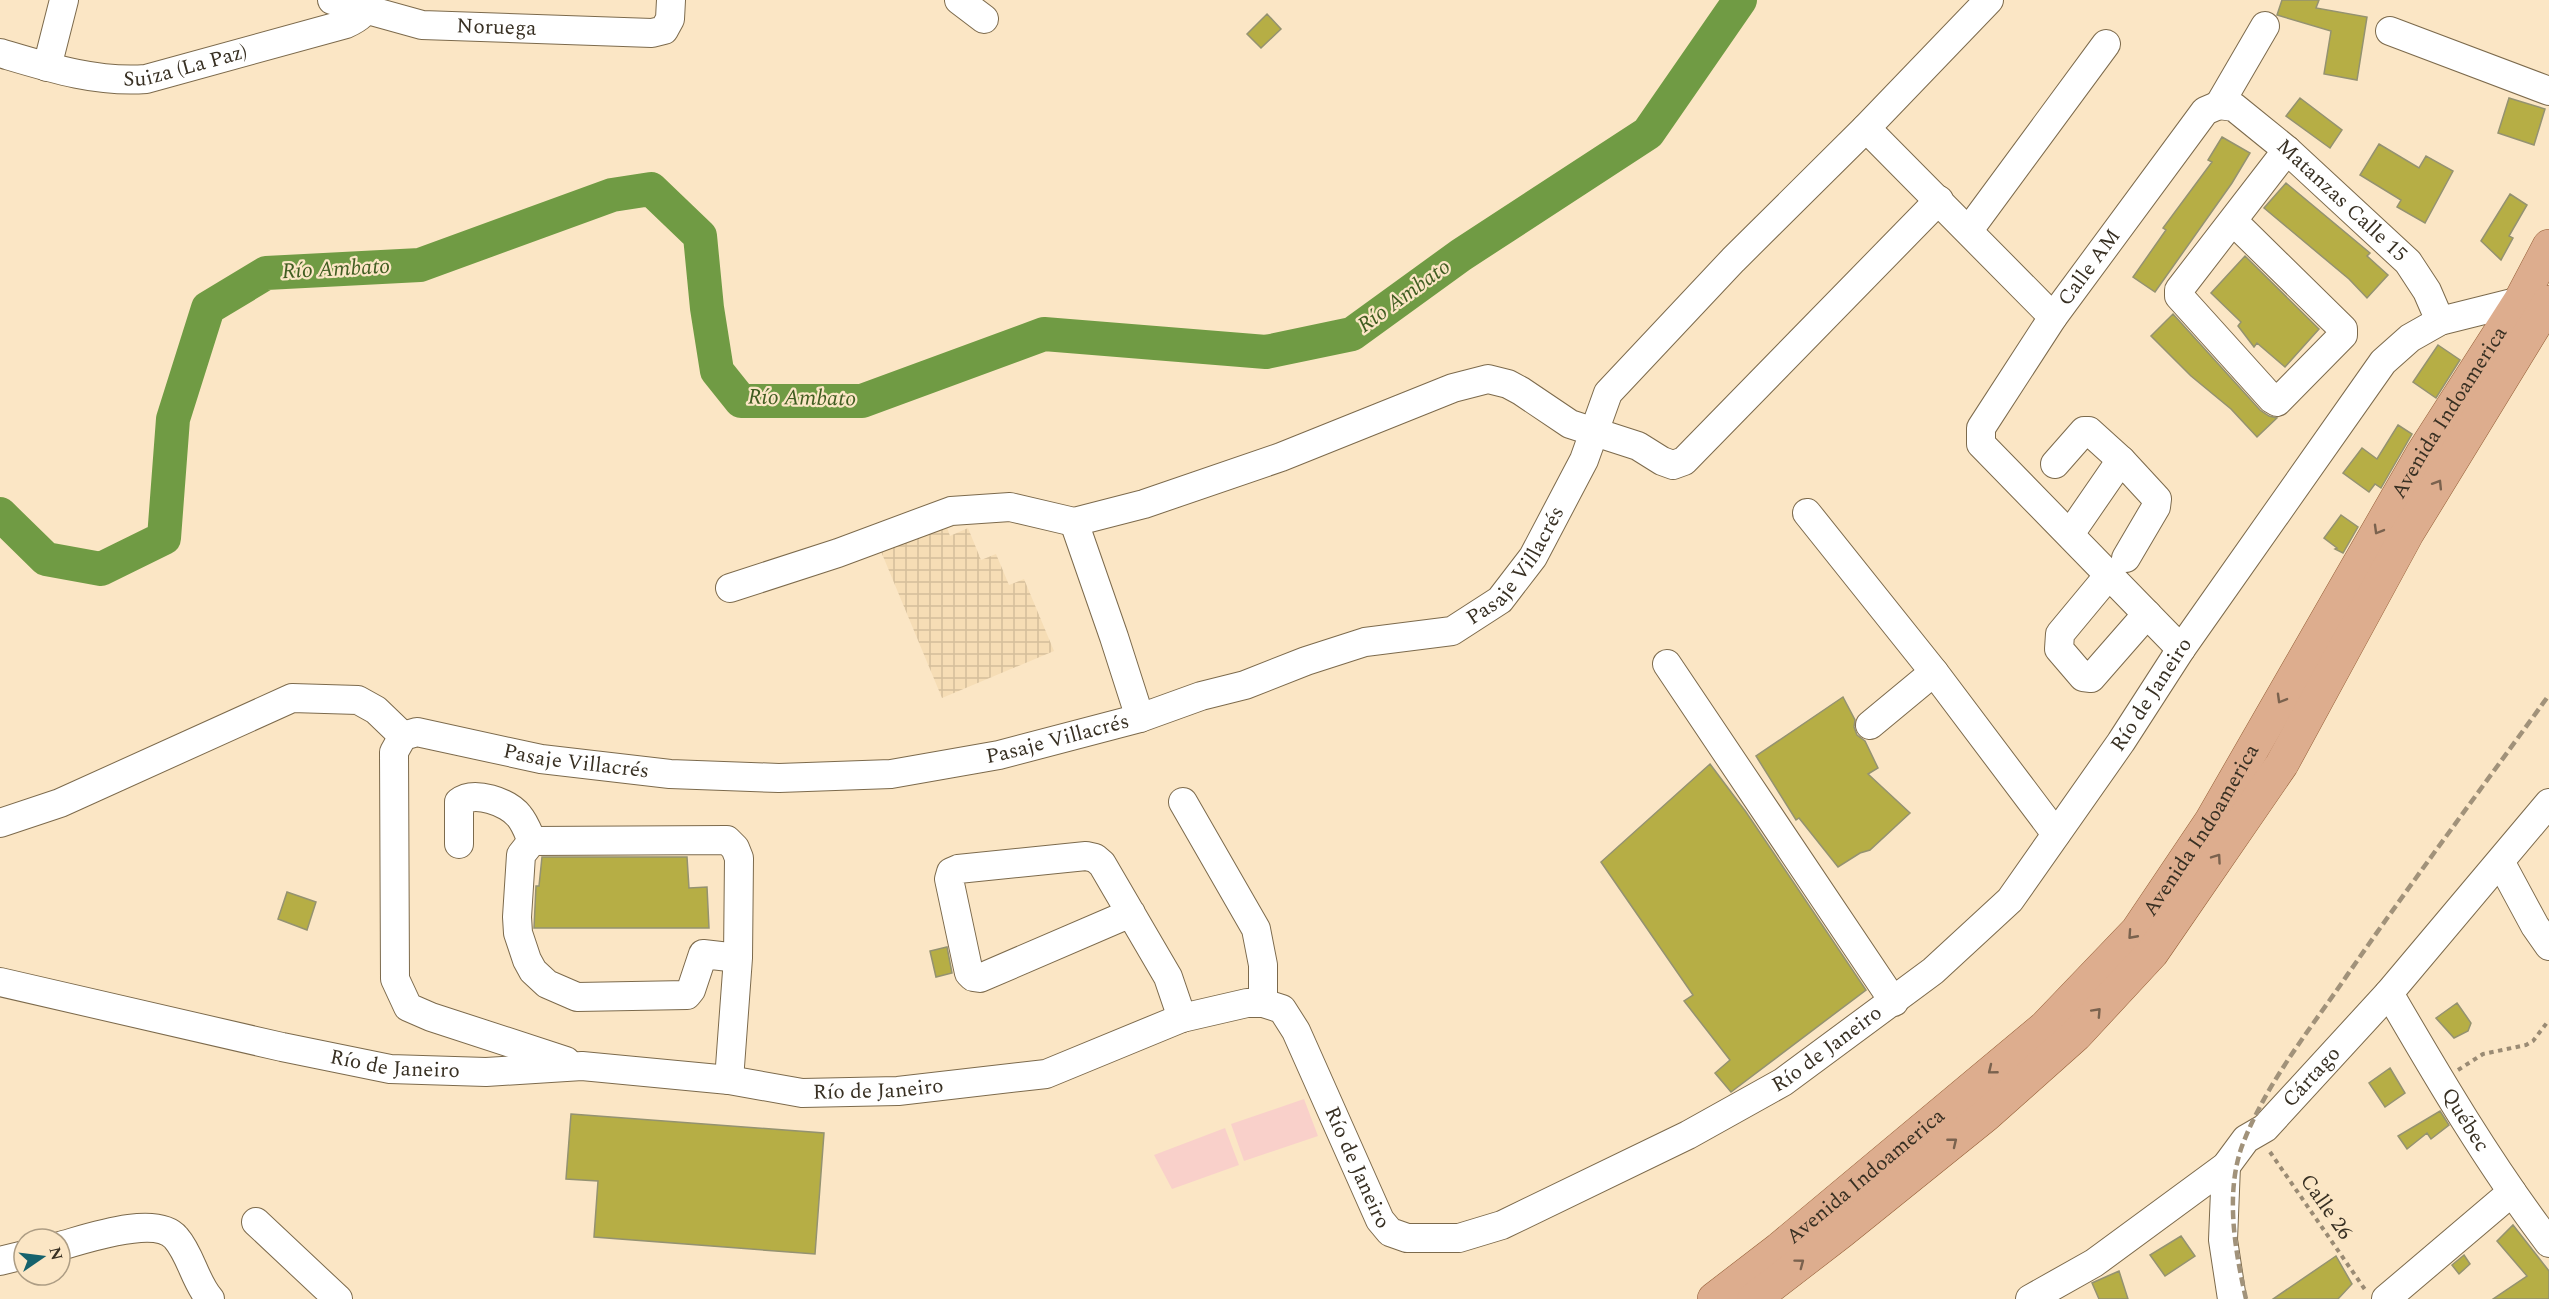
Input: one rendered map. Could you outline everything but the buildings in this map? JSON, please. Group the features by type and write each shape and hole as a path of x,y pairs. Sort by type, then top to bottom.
{"main road":[{"name":"Avenida Indoamerica","path":"1754,1299 1985,1116 2076,1035 2152,953 2282,764 2407,534 2537,305 2549,246"},
{"name":"Avenida Indoamerica","path":"1714,1299 1779,1249 2045,1027 2137,931 2211,821 2422,454 2537,305"}],"street":[{"path":"47,67 64,0"},
{"name":"Noruega","path":"332,0 367,5 422,25 652,33 664,30 670,19 671,0"},
{"path":"958,0 984,19"},
{"name":"Pasaje Villacrés","path":"403,736 417,732 541,759 670,774 780,778 891,774 999,755 1140,718 1202,696 1245,685 1306,661 1365,642 1452,631 1500,600 1533,557 1569,490 1595,434 1608,393 1733,260 1866,128 1989,0"},
{"name":"Suiza (La Paz)","path":"0,53 47,67 118,81 146,79 346,24 358,18 367,5"},
{"path":"2219,105 2265,26"},
{"path":"2390,31 2549,91"},
{"path":"1969,230 2106,44"},
{"name":"Matanzas Calle 15","path":"2219,105 2234,107 2287,150 2408,262 2427,291 2440,321"},
{"name":"Calle AM","path":"2070,534 1981,444 1981,428 2053,317 2205,111 2219,105"},
{"path":"1866,128 2053,317"},
{"path":"2233,221 2343,328 2343,335 2277,402 2179,296 2180,290 2287,150"},
{"path":"730,588 838,553 951,511 1010,507 1074,522 1144,504 1281,457 1472,381 1488,379 1508,384 1569,424 1638,446 1662,461 1674,465 1683,461 1939,200"},
{"name":"Río de Janeiro","path":"0,982 282,1047 390,1069 486,1072 582,1066 729,1080 802,1093 898,1091 1046,1074 1182,1018 1247,1003 1263,1003 1282,1009 1296,1031 1380,1220 1390,1232 1407,1239 1459,1238 1503,1225 1689,1135 1783,1082 1933,972 2010,900 2121,742 2181,649 2383,362 2410,338 2440,321 2537,305"},
{"path":"2055,464 2084,431 2089,431 2121,460 2157,499 2156,507 2117,567 2060,634 2059,649 2083,677 2091,678 2147,614"},
{"path":"2121,460 2070,534 2117,567 2147,614 2181,649"},
{"path":"1807,513 1934,672 2056,834"},
{"path":"1074,522 1140,718"},
{"path":"1667,664 1894,1002"},
{"path":"1870,725 1934,672"},
{"path":"0,823 60,803 292,698 358,700 376,710 403,736 394,752 395,979 408,1006 431,1017 582,1066"},
{"path":"459,844 459,802 464,798 479,796 507,806 518,814 532,841"},
{"path":"1183,802 1256,929 1263,965 1263,1003"},
{"name":"Cártago","path":"2030,1299 2094,1263 2226,1166 2246,1138 2265,1128 2389,993 2549,804"},
{"path":"532,841 727,840 735,848 739,858 738,958 729,1080"},
{"path":"532,841 521,855 518,933 522,948 533,970 556,990 577,997 687,995 703,954 738,958"},
{"path":"1131,913 980,978 973,977 969,973 949,879 951,873 958,869 1086,856 1095,858 1102,864 1131,913 1168,977 1182,1018"},
{"path":"2501,863 2535,926 2549,946"},
{"name":"Québec","path":"2389,993 2439,1079 2512,1192 2545,1230"},
{"path":"2226,1166 2223,1240 2232,1299"},
{"path":"2386,1299 2512,1192"},
{"path":"256,1222 338,1299"},
{"path":"72,1243 119,1231 153,1227 170,1232 177,1239 210,1299"}],"path":[{"path":"2439,1079 2483,1054 2526,1045 2533,1041 2549,1020"},
{"name":"Calle 26","path":"2265,1128 2268,1150 2372,1299"}],"shaded area":[{"path":"945,522 950,536 968,528 981,560 996,554 1009,585 1024,579 1054,651 942,698 880,549"},
{"path":"1304,1099 1318,1136 1244,1161 1231,1124"},
{"path":"1225,1128 1239,1165 1172,1189 1154,1155"}],"waterway":[{"name":"Río Ambato","path":"0,514 46,559 101,569 164,538 173,419 208,308 266,273 420,265 612,195 651,189 700,236 707,308 717,371 741,401 862,401 1044,334 1266,352 1352,334 1461,255 1648,133 1740,0"}],"railway":[{"path":"2246,1299 2235,1242 2233,1203 2237,1164 2251,1125 2273,1083 2299,1044 2549,695"}]}
